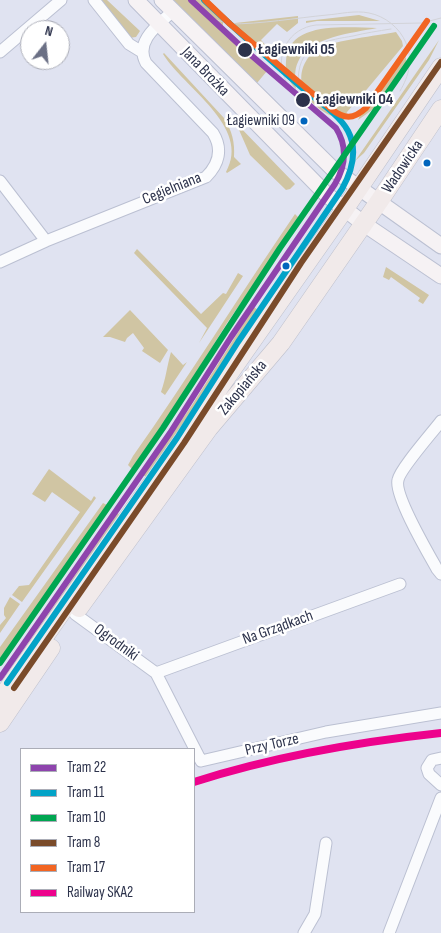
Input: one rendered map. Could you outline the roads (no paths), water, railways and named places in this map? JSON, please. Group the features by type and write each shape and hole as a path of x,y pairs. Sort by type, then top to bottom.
{"main road":[{"name":"Jana Brożka","path":"136,0 308,178 344,210 441,276"},
{"name":"Jana Brożka","path":"162,0 323,160 378,203 441,246"},
{"name":"Wadowicka","path":"344,210 441,67"},
{"name":"Wadowicka","path":"364,224 441,109"},
{"name":"Zakopiańska","path":"0,700 344,210"},
{"name":"Zakopiańska","path":"0,723 75,614 209,428 281,343 364,224"}],"street":[{"path":"0,52 61,0"},
{"path":"94,0 129,44 142,52 146,39 173,11"},
{"name":"Cegielniana","path":"0,262 46,241 206,177 214,169 220,150 214,133 146,62 142,52"},
{"path":"0,181 46,241"},
{"path":"441,421 401,474 397,484 401,499 436,569 441,574"},
{"name":"Na Grządkach","path":"156,673 400,584"},
{"name":"Ogrodniki","path":"75,614 156,673"},
{"name":"Przy Torze","path":"156,673 202,761 326,732 441,713"},
{"path":"441,758 429,762 427,768 429,774 441,785"},
{"path":"389,933 441,798"},
{"path":"304,933 314,914 326,843"}],"tram line":[{"name":"22","path":"0,678 170,433 231,337 335,184 343,163 344,149 336,128 245,50 191,0"},
{"name":"11","path":"7,683 177,438 238,342 342,189 349,175 353,146 344,125 204,0"},
{"name":"17","path":"205,0 230,24 331,109 340,115 348,117 357,115 366,108 427,21"},
{"path":"199,8 214,19 230,24 266,22 353,12 364,12 381,17 400,32 408,49 409,68 406,80 400,91"},
{"path":"297,95 286,81 281,61 286,44 298,31 316,25 422,23 441,18"},
{"name":"10","path":"0,663 163,428 280,248 434,26"},
{"path":"314,109 304,96 298,77 306,54 319,44 327,41 391,29"},
{"name":"8","path":"14,688 184,443 301,263 441,62"}],"rail line":[{"name":"SKA2","path":"195,782 286,757 316,751 441,733"}],"place":[{"name":"Łagiewniki 05","path":"245,50"},
{"name":"Łagiewniki 04","path":"303,100"},
{"name":"Łagiewniki 09","path":"304,121"}]}
